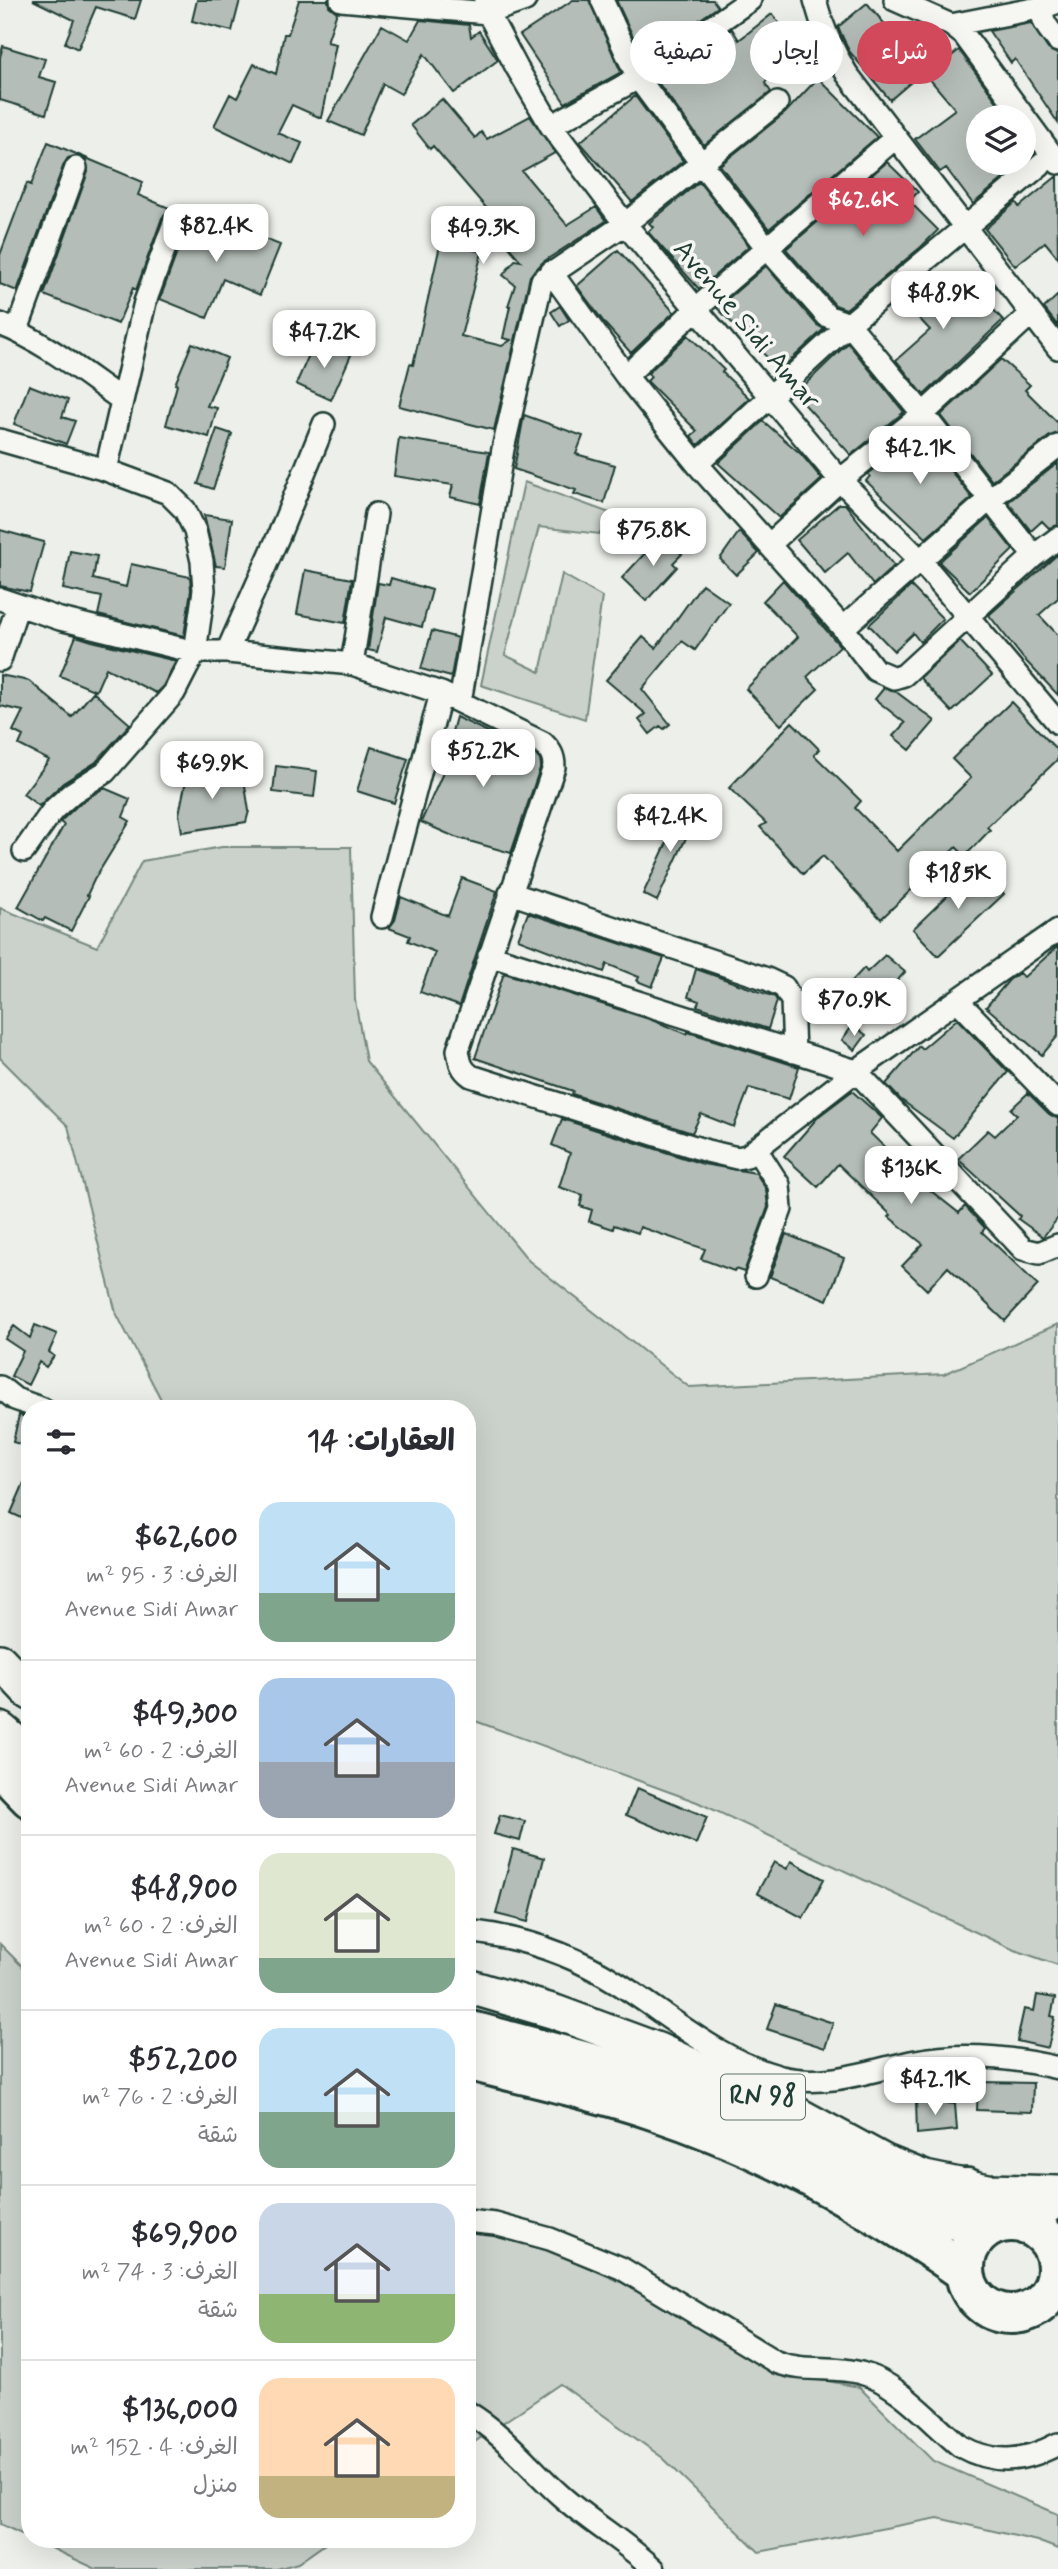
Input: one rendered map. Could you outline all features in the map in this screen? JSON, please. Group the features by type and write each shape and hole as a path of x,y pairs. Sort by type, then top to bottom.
{"highway":[{"path":"0,1732 21,1750"},
{"path":"0,1767 21,1789"},
{"path":"476,2032 593,2062 704,2099 779,2131 932,2212 1017,2224 1058,2268 1055,2283 1048,2296 1048,2306 1023,2313 1007,2314 991,2310 978,2300 969,2287 965,2272 970,2248 1017,2224 1058,2194"},
{"path":"476,2062 607,2095 746,2145 867,2207 965,2272"}],"main road":[{"name":"RN 98","path":"476,1989 555,2012 658,2050 801,2115 885,2162 925,2178 1017,2224 1058,2194"}],"street":[{"path":"341,0 486,7 524,0"},
{"path":"602,0 630,61"},
{"path":"708,21 725,7 750,0"},
{"path":"815,0 820,22 846,74 1058,348"},
{"path":"895,0 942,21"},
{"path":"952,25 1051,4"},
{"path":"1051,4 1042,19 1058,41"},
{"name":"Avenue Sidi Amar","path":"486,7 551,126 625,224 840,480 920,561 1058,723"},
{"path":"697,464 849,324 963,228 1055,159 964,35 952,26"},
{"path":"551,126 630,82"},
{"path":"642,84 767,248 827,316 849,324 1034,556"},
{"path":"460,702 503,449 540,284 551,272 625,224 778,103"},
{"path":"626,376 697,308 895,138"},
{"path":"76,168 8,327 48,348 122,400"},
{"path":"106,470 145,302 174,223"},
{"path":"551,272 626,376 697,464 843,628 875,670 894,678 904,675 1034,556 1058,538"},
{"path":"769,545 840,480 923,414 1031,314"},
{"path":"227,652 324,424"},
{"path":"0,440 106,470 167,493 185,510 195,531 202,561 204,590 195,652 174,693 105,772 72,793 53,810 24,851"},
{"path":"843,628 990,499 1058,446"},
{"path":"352,664 376,514"},
{"path":"0,660 9,602 60,619 195,652 227,652 352,664 441,693 544,743 554,758 554,768 458,1050 463,1071 471,1076 707,1151 737,1158 747,1156 856,1070 958,1002 1058,930"},
{"path":"382,917 441,693"},
{"path":"510,894 767,979 784,987 792,1001 794,1052"},
{"path":"489,955 856,1070 1023,1249 1039,1252 1058,1245"},
{"path":"958,1002 1058,1105"},
{"path":"756,1149 779,1185 781,1209 756,1276"},
{"path":"0,1387 21,1401"},
{"path":"476,1933 518,1940 583,1964 614,1980 723,2053 743,2064 785,2078 847,2079 915,2061 974,2056 1004,2057 1058,2068"},
{"path":"476,2222 495,2224 550,2239 621,2268 776,2362 799,2369 858,2372 882,2381 972,2453 1000,2460 1014,2460 1041,2453 1058,2444"},
{"path":"476,2418 498,2433 562,2497 632,2549 654,2569"}],"shaded area":[{"path":"524,482 610,513 600,534 539,527 505,655 540,672 562,574 602,597 585,719 481,685"},
{"path":"222,847 351,847 355,1000 366,1061 529,1261 689,1387 944,1374 1058,1324 1058,1965 1012,1949 697,1802 476,1721 476,1400 161,1400 116,1313 68,1126 0,1058 0,908 97,947 142,861"},
{"path":"0,1944 21,1965 21,2534 0,2524"},
{"path":"476,2217 641,2291 770,2370 859,2387 933,2461 1058,2514 1058,2549 1037,2541 938,2518 759,2552 663,2458 560,2384 476,2441"},
{"path":"51,2548 319,2548 298,2563 277,2569 96,2569"}],"building":[{"path":"33,0 141,0 135,19 96,7 78,49 65,43 74,20"},
{"path":"197,0 240,0 232,31 192,21"},
{"path":"299,0 328,0 329,6 337,12 327,42 336,44 321,118 292,105 278,133 302,143 293,164 214,126 230,94 237,98 254,64 276,74 284,34 288,34"},
{"path":"573,0 589,0 621,72 565,103 520,35"},
{"path":"616,0 713,0 718,7 697,21 630,21 630,30"},
{"path":"867,3 882,21 857,21 857,61 843,38 843,23"},
{"path":"772,14 777,21 763,21"},
{"path":"420,20 469,25 471,37 479,31 498,60 454,93 424,54 401,94 383,84 361,135 328,121 382,25 409,40"},
{"path":"1031,23 1048,49 1058,54 1058,123 1015,59 1011,63 989,31"},
{"path":"750,31 750,84 766,84 771,92 704,145 659,84 736,84 736,35 739,40"},
{"path":"3,46 45,59 39,77 56,82 46,114 0,100 0,57"},
{"path":"959,50 999,105 966,105 966,175 1008,175 973,204 946,168 940,172 915,139 955,109 934,84 952,84 952,56"},
{"path":"812,84 824,84 877,137 769,229 720,165 785,113"},
{"path":"877,84 909,84 890,100"},
{"path":"635,96 683,161 632,202 580,142"},
{"path":"442,99 475,138 481,132 487,139 530,116 555,153 522,171 567,225 596,207 606,221 543,262 530,276 494,430 399,406 410,364 413,365 441,241 482,252 461,336 502,346 511,340 503,338 508,306 515,285 503,275 515,260 521,261 482,216 488,210 433,146 430,149 411,125"},
{"path":"48,142 143,182 138,195 174,210 162,218 136,290 133,288 118,324 44,295 88,172 86,160 80,156 68,158 64,164 17,291 0,284 0,255 27,183 31,185"},
{"path":"887,162 918,192 909,201 938,230 846,309 835,305 786,249"},
{"path":"1057,176 1058,258 1045,242 1015,266 985,229 1016,202 1019,207"},
{"path":"699,182 749,246 699,289 648,232 653,227 649,223"},
{"path":"183,214 201,221 204,215 280,245 260,295 223,279 207,318 160,299 186,228 187,220"},
{"path":"618,250 674,312 631,353 577,286"},
{"path":"766,266 817,325 824,329 780,370 717,308"},
{"path":"932,272 967,309 981,296 1003,320 924,395 896,360 930,330 900,298"},
{"path":"1058,295 1058,326 1044,308"},
{"path":"560,306 569,320 560,326 551,312"},
{"path":"688,335 749,398 698,445 691,436 697,431 647,381 651,377 648,373"},
{"path":"316,339 351,355 331,400 296,384"},
{"path":"192,343 227,358 207,406 217,408 209,437 166,425 177,385 175,384"},
{"path":"848,343 904,412 851,455 795,394"},
{"path":"1001,359 1030,385 1025,390 1058,423 1058,433 1050,436 992,481 941,415"},
{"path":"29,385 68,400 62,417 75,421 66,444 14,424"},
{"path":"524,415 583,436 576,454 615,465 604,503 574,494 576,490 514,469"},
{"path":"763,421 801,454 822,479 779,518 718,463"},
{"path":"217,429 232,434 213,489 198,484"},
{"path":"921,433 972,498 926,538 866,481 870,476 868,474"},
{"path":"399,438 489,452 480,504 450,497 453,485 394,476"},
{"path":"1058,463 1058,525 1049,528 1042,521 1031,531 1008,502"},
{"path":"839,504 845,504 894,566 873,585 848,553 825,573 797,540"},
{"path":"204,515 232,519 225,567 216,566"},
{"path":"988,518 1013,550 970,592 939,562"},
{"path":"0,530 44,542 30,592 0,586"},
{"path":"739,532 759,553 736,575 720,559"},
{"path":"661,536 682,554 673,563 677,567 646,601 622,578"},
{"path":"70,551 97,556 93,579 126,587 131,564 190,577 191,590 184,636 98,615 102,597 63,589"},
{"path":"1058,554 1058,598 1039,615 1058,635 1058,695 1023,658 989,615"},
{"path":"305,570 352,579 345,623 297,614"},
{"path":"391,578 432,590 422,627 386,617 377,652 368,650 378,583 389,585"},
{"path":"783,580 840,646 807,677 818,689 781,725 746,689 798,637 763,601"},
{"path":"702,584 729,603 695,650 682,641 642,689 670,724 664,729 660,726 650,734 639,720 646,714 606,680 643,637 656,648"},
{"path":"911,586 943,619 920,642 913,633 894,651 869,625"},
{"path":"432,631 458,638 451,677 421,669"},
{"path":"76,636 176,661 163,686 156,693 106,668 96,691 60,676"},
{"path":"960,641 992,675 952,712 920,678"},
{"path":"0,675 29,681 72,717 93,692 130,724 96,762 63,783 39,806 23,794 49,760 19,745 23,736 13,731 23,711 0,706"},
{"path":"884,688 895,691 935,721 910,750 893,736 905,723 875,699"},
{"path":"1011,702 1058,751 1058,759 987,827 990,830 965,856 956,847 881,919 823,856 803,874 760,827 766,823 729,788 792,722 819,749 814,755 861,801 855,808 897,851 971,778 952,759"},
{"path":"456,717 535,754 540,760 541,765 511,853 455,837 421,822 454,748 448,746"},
{"path":"371,747 408,759 394,803 357,791"},
{"path":"189,766 219,773 220,778 233,776 244,779 249,811 246,822 182,832 179,814"},
{"path":"276,766 317,771 314,797 273,792"},
{"path":"104,788 130,799 123,817 130,821 94,880 71,931 45,918 43,921 18,907 64,825 60,822 80,803"},
{"path":"683,808 697,814 657,901 643,894"},
{"path":"978,866 1004,894 938,956 913,929"},
{"path":"462,878 497,891 459,1006 420,992 435,952 408,941 410,936 389,928 395,920 401,897 448,916"},
{"path":"528,913 664,958 652,987 637,981 639,977 607,964 604,972 518,939"},
{"path":"1058,946 1058,1036 1042,1055 986,1007 1009,980 1019,973 1024,977"},
{"path":"885,955 905,972 865,1017 840,994 864,968 867,972"},
{"path":"696,969 775,997 777,1001 768,1029 697,1006 699,1001 688,997"},
{"path":"504,973 649,1019 687,1034 688,1032 799,1067 789,1099 749,1088 734,1127 701,1114 692,1133 572,1094 573,1091 475,1058"},
{"path":"957,1019 1008,1072 953,1138 900,1099 886,1084 919,1046 922,1049"},
{"path":"853,1025 866,1035 855,1050 842,1040"},
{"path":"852,1091 882,1118 870,1133 904,1166 902,1168 959,1213 965,1206 985,1228 982,1232 1038,1285 1005,1321 948,1267 927,1290 902,1266 923,1244 889,1217 891,1215 838,1164 818,1187 784,1156 819,1116"},
{"path":"1028,1093 1049,1114 1058,1119 1058,1218 1043,1237 1018,1219 1020,1216 958,1159 988,1130 995,1136 1017,1115 1011,1109"},
{"path":"562,1119 703,1164 756,1173 766,1189 768,1207 744,1272 701,1259 705,1249 640,1227 638,1233 589,1221 592,1210 580,1206 583,1195 559,1187 570,1153 552,1145"},
{"path":"786,1234 844,1258 827,1300 770,1277"},
{"path":"35,1325 57,1334 49,1352 54,1356 46,1367 39,1362 28,1385 11,1376 23,1351 5,1339 14,1326 30,1338"},
{"path":"19,1415 21,1444 13,1442"},
{"path":"21,1490 21,1518 11,1513"},
{"path":"637,1788 707,1817 696,1844 626,1815"},
{"path":"500,1815 525,1821 520,1841 494,1834"},
{"path":"513,1849 544,1858 528,1922 496,1914"},
{"path":"791,1861 824,1879 803,1918 757,1893 774,1862 787,1869"},
{"path":"1037,1995 1055,1998 1051,2016 1055,2017 1048,2048 1017,2041 1024,2009 1034,2011"},
{"path":"776,2004 833,2023 825,2048 767,2029"},
{"path":"978,2082 1033,2083 1032,2112 977,2110"},
{"path":"916,2100 955,2104 957,2130 917,2134"}]}
